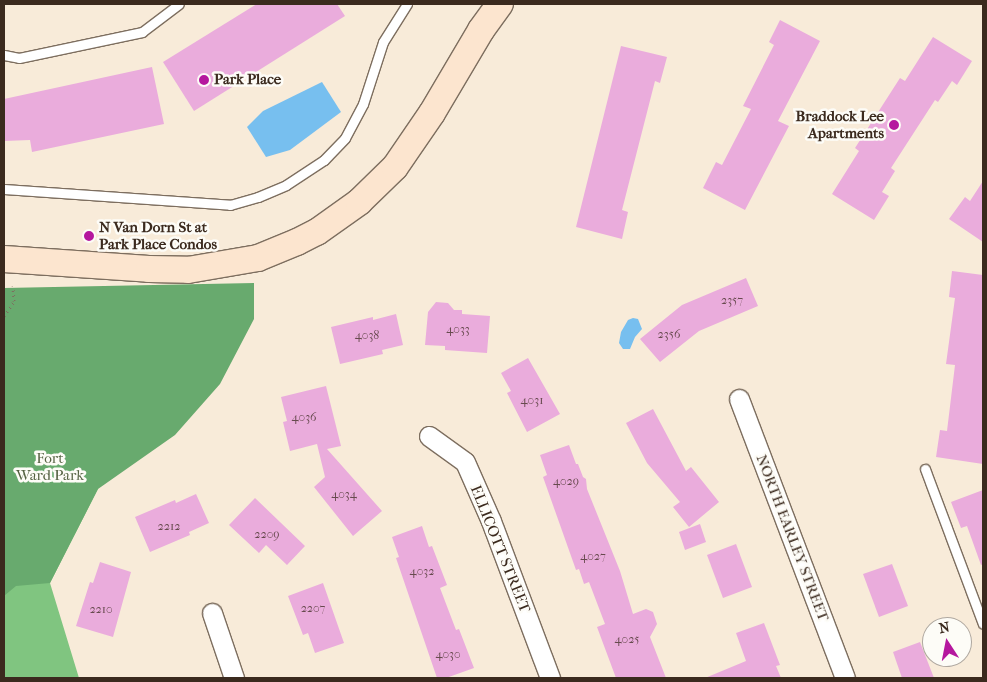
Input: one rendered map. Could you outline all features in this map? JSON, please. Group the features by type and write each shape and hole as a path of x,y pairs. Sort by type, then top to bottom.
{"main road":[{"path":"4,259 188,270 258,258 317,232 360,202 395,166 432,113 497,5"}],"street":[{"name":"NORTH EARLEY STREET","path":"739,399 845,678"},
{"name":"ELLICOTT STREET","path":"429,436 465,462 491,521 550,678"},
{"path":"212,613 234,678"}],"lane":[{"path":"4,55 20,58 142,32 179,4"},
{"path":"4,189 230,204 258,197 286,185 324,160 346,138 363,104 383,42 407,4"},
{"path":"925,469 983,624"}],"path":[{"path":"4,316 14,301 14,286"}],"green space":[{"path":"254,283 254,319 220,384 175,435 98,489 50,583 16,586 4,596 4,288"},
{"name":"Fort Ward Park","path":"4,301 98,489 50,583 79,678 4,678"}],"water":[{"path":"322,82 341,112 290,150 266,157 247,127 263,111"},
{"path":"638,319 642,329 635,337 630,349 623,349 619,343 621,332 628,320"}],"building":[{"path":"257,4 337,4 345,16 194,111 163,62"},
{"name":"Braddock Lee Apartments","path":"780,20 820,41 778,121 789,126 745,210 703,188 716,162 722,165 751,109 743,106 774,45 769,42"},
{"name":"Braddock Lee Apartments","path":"933,37 972,61 957,85 952,81 938,102 935,100 891,168 895,171 882,192 889,196 874,220 832,194 859,151 855,148 900,78 905,81"},
{"path":"621,46 667,57 660,83 655,81 622,210 628,212 622,239 576,227"},
{"path":"152,67 164,124 32,152 30,140 4,141 4,99"},
{"path":"983,181 983,242 949,219 965,197 970,201"},
{"path":"952,271 983,275 983,464 936,457 940,430 947,431 955,365 946,364 955,298 949,297"},
{"path":"746,278 758,306 699,331 660,362 640,339 682,305"},
{"path":"436,302 448,303 454,310 462,310 462,314 490,316 487,353 445,350 445,346 425,345 428,312"},
{"path":"396,314 403,345 382,350 383,354 340,364 331,327 373,317 373,320"},
{"path":"528,358 560,414 527,432 507,393 511,391 501,373"},
{"path":"326,386 341,446 327,449 382,511 353,536 314,487 325,477 317,444 290,451 283,422 287,421 281,397"},
{"path":"653,409 686,471 691,467 719,502 689,527 673,507 680,502 647,463 626,423"},
{"path":"569,445 576,464 578,464 583,477 586,479 587,489 620,571 633,614 646,609 653,612 657,624 650,637 666,678 616,678 597,627 605,624 589,582 584,584 579,569 576,570 543,477 547,475 540,455"},
{"path":"983,490 983,564 981,565 967,526 961,528 951,502"},
{"path":"196,494 209,523 189,532 190,535 150,552 135,517 175,500 176,503"},
{"path":"255,498 305,546 287,565 266,545 259,553 229,525"},
{"path":"700,524 706,542 685,550 679,532"},
{"path":"422,526 429,547 432,546 447,585 440,588 456,630 459,629 474,668 446,678 437,678 396,558 399,557 392,537"},
{"path":"736,544 752,587 723,598 707,555"},
{"path":"100,562 131,572 113,637 76,626 90,582 93,583"},
{"path":"892,564 908,606 879,617 863,574"},
{"path":"323,583 344,643 315,653 308,633 303,635 288,596"},
{"path":"764,623 780,665 776,666 781,678 705,678 746,661 736,633"},
{"path":"920,642 922,647 922,667 930,667 934,678 902,678 893,652"}],"place":[{"name":"Park Place","path":"204,80"},
{"name":"Braddock Lee Apartments","path":"894,125"},
{"name":"N Van Dorn St at Park Place Condos","path":"89,236"}]}
